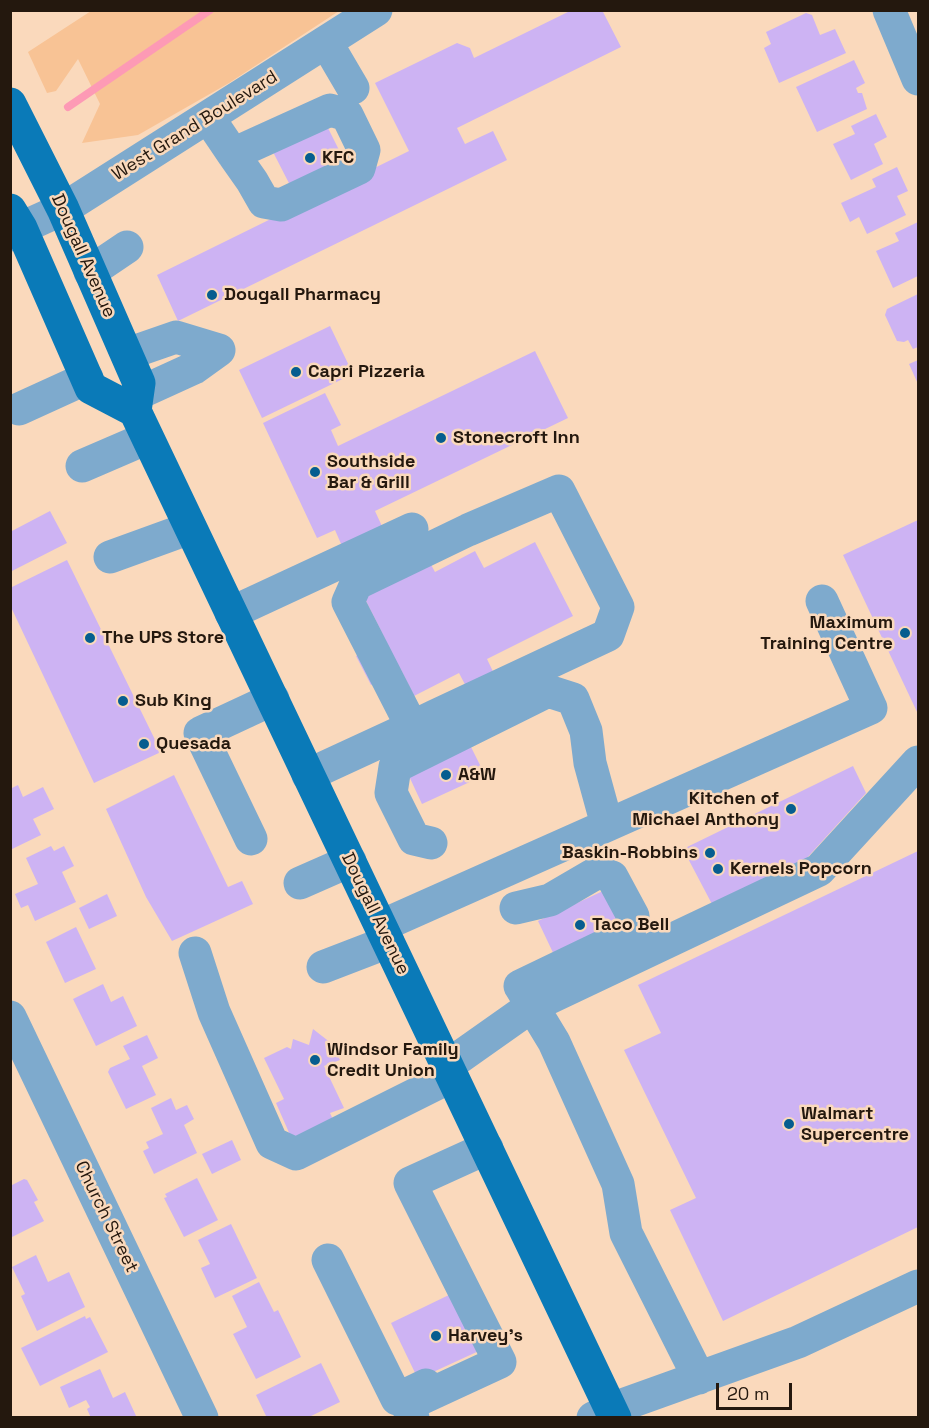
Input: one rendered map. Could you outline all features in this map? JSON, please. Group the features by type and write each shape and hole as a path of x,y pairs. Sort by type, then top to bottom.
{"main road":[{"name":"Dougall Avenue","path":"10,104 63,209 127,354 139,383 140,415 190,528 487,1148 607,1415"},
{"path":"14,224 91,388 140,415"}],"street":[{"name":"West Grand Boulevard","path":"14,224 63,209 376,10"},
{"path":"889,10 918,79"},
{"path":"326,42 353,88"},
{"path":"208,117 264,202 281,205 359,168 364,150 347,115 330,110 233,154"},
{"path":"90,272 127,247"},
{"path":"82,466 194,368 219,350 177,337 127,354"},
{"path":"19,409 87,378"},
{"path":"308,775 412,727 608,635 618,607 559,491 468,530 356,584 348,602 412,727"},
{"path":"110,557 190,528"},
{"path":"231,613 412,529"},
{"path":"323,966 500,873 871,708 822,601"},
{"path":"431,843 414,839 396,802 392,793 395,767 548,691 573,699 586,730 590,763 607,825"},
{"path":"251,839 200,733 273,699"},
{"path":"526,996 819,870 918,762"},
{"path":"300,883 350,861"},
{"path":"195,953 214,1012 272,1143 296,1154 449,1071 526,996 622,938 630,929 633,916 612,877 598,872 550,900 518,912 500,873"},
{"path":"526,996 554,1042 618,1184 626,1233 699,1378"},
{"name":"Church Street","path":"10,1017 202,1418"},
{"path":"412,1418 407,1405 500,1362 410,1183 487,1148"},
{"path":"328,1260 397,1399 496,1353"},
{"path":"607,1415 798,1341 918,1286"}],"shaded area":[{"path":"91,11 339,11 229,83 138,135 82,143 100,104 78,59 56,91 47,93 28,52"}],"building":[{"path":"572,10 602,10 621,47 457,128 465,144 493,131 507,160 178,321 157,275 409,151 375,83 457,43 470,48 474,58"},
{"path":"806,13 812,15 820,35 835,29 846,53 779,83 764,48 771,44 766,32"},
{"path":"854,60 865,83 856,88 858,93 862,93 867,109 817,132 796,87"},
{"path":"876,114 887,137 874,144 883,164 851,180 833,144 855,134 851,126"},
{"name":"KFC","path":"326,124 347,166 294,193 272,150"},
{"path":"897,167 908,191 897,196 906,215 867,234 859,217 850,222 841,203 876,187 872,179"},
{"path":"918,222 918,276 893,288 876,251 899,241 895,233"},
{"path":"918,294 918,347 913,349 908,340 897,341 885,315 887,309"},
{"name":"Capri Pizzeria","path":"330,326 353,374 262,418 239,370"},
{"name":"Stonecroft Inn","path":"535,351 568,418 375,511 386,535 345,553 335,530 317,538 263,423 325,393 341,425 331,430 338,446"},
{"path":"918,360 918,384 909,364"},
{"path":"50,511 67,543 10,572 10,532"},
{"path":"918,520 918,714 843,555"},
{"path":"535,542 573,616 487,659 498,682 471,696 459,673 414,696 401,670 371,685 356,656 386,641 363,595 429,561 435,572 475,551 484,568"},
{"path":"67,560 161,752 94,783 10,605 10,588"},
{"name":"A&W","path":"470,745 485,775 422,804 408,774"},
{"path":"853,766 866,793 805,860 713,906 683,849"},
{"path":"174,775 228,887 242,881 253,904 172,941 146,897 106,809"},
{"path":"18,785 23,797 43,787 54,809 33,819 41,835 10,850 10,789"},
{"path":"51,846 54,851 64,846 74,866 62,872 76,902 35,921 28,905 21,908 15,894 38,884 26,858"},
{"name":"Walmart Supercentre","path":"918,851 918,1227 723,1321 670,1210 696,1198 624,1050 661,1033 638,985"},
{"name":"Taco Bell","path":"603,891 621,929 556,959 538,921"},
{"path":"107,894 117,916 89,929 79,908"},
{"path":"76,927 96,969 65,983 46,942"},
{"path":"103,984 111,1002 123,996 137,1026 96,1046 73,999"},
{"path":"313,1029 331,1043 340,1060 324,1066 344,1108 330,1113 346,1147 294,1144 276,1103 284,1099 264,1058 287,1047 291,1049 293,1039 309,1045"},
{"path":"147,1035 158,1058 142,1066 156,1095 126,1109 108,1072 110,1068 130,1059 123,1046"},
{"path":"171,1098 176,1110 187,1105 194,1119 184,1125 197,1153 154,1174 143,1151 149,1148 146,1142 163,1134 151,1108"},
{"path":"232,1140 241,1160 212,1174 202,1154"},
{"path":"197,1178 218,1220 184,1237 164,1198 167,1197 165,1194"},
{"path":"24,1179 27,1180 38,1200 34,1202 44,1221 10,1238 10,1186"},
{"path":"231,1224 257,1278 215,1298 201,1268 210,1264 198,1240"},
{"path":"36,1255 48,1282 69,1272 85,1307 37,1331 21,1296 25,1294 12,1267"},
{"path":"259,1282 274,1312 278,1310 301,1357 256,1379 233,1334 247,1327 232,1296"},
{"name":"Harvey's","path":"453,1293 481,1350 418,1379 391,1323"},
{"path":"85,1316 86,1319 90,1317 108,1352 40,1386 21,1348"},
{"path":"321,1363 340,1402 311,1416 312,1418 267,1418 256,1395"},
{"path":"100,1369 113,1398 125,1392 137,1418 91,1418 87,1409 90,1407 86,1400 69,1408 60,1387"}],"waterway":[{"path":"68,107 210,10"}],"place":[{"name":"KFC","path":"310,158"},
{"name":"Dougall Pharmacy","path":"212,295"},
{"name":"Capri Pizzeria","path":"296,372"},
{"name":"Stonecroft Inn","path":"441,438"},
{"name":"Southside Bar & Grill","path":"315,472"},
{"name":"Maximum Training Centre","path":"905,633"},
{"name":"The UPS Store","path":"90,638"},
{"name":"Sub King","path":"123,701"},
{"name":"Quesada","path":"144,744"},
{"name":"A&W","path":"446,775"},
{"name":"Kitchen of Michael Anthony","path":"791,809"},
{"name":"Baskin-Robbins","path":"710,853"},
{"name":"Kernels Popcorn","path":"718,869"},
{"name":"Taco Bell","path":"580,925"},
{"name":"Windsor Family Credit Union","path":"315,1060"},
{"name":"Walmart Supercentre","path":"789,1124"},
{"name":"Harvey's","path":"436,1336"}]}
